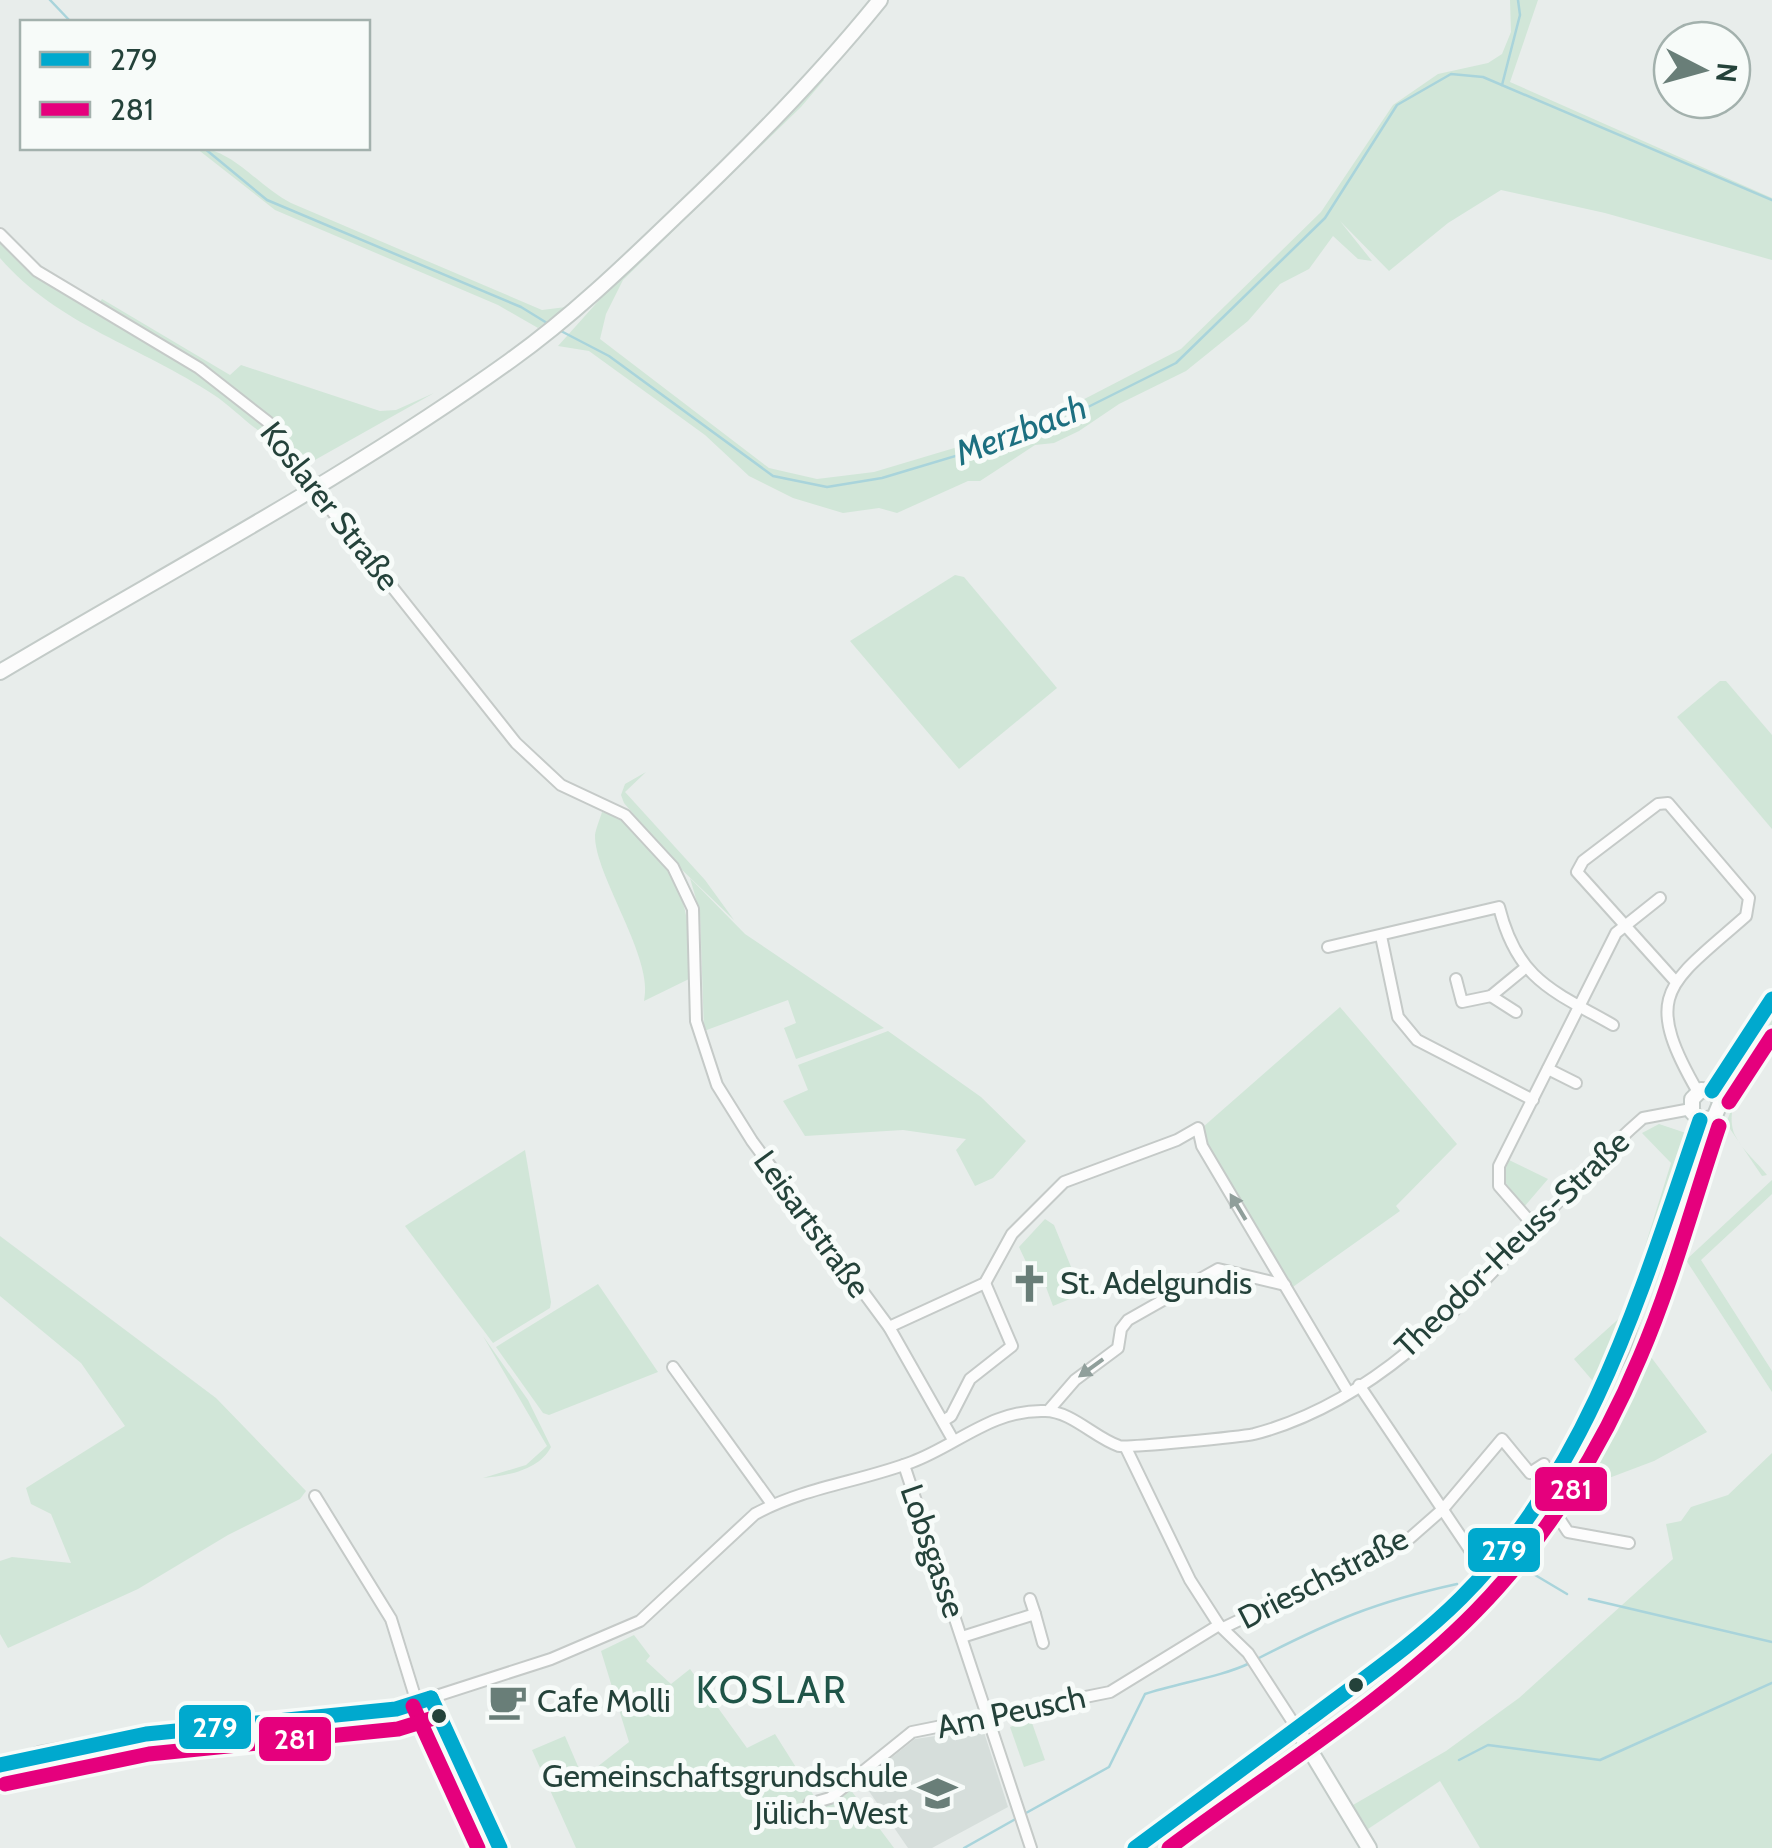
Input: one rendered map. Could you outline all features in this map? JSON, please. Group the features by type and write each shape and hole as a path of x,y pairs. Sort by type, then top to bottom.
{"street":[{"path":"0,672 448,402 545,333 770,126 880,0"},
{"name":"Koslarer Straße","path":"0,234 36,270 200,368 249,405 282,440 312,486 540,769 575,793 625,815"},
{"path":"1676,982 1578,872 1583,862 1658,804 1668,802 1749,898 1750,906 1676,982 1665,1005 1667,1032 1705,1091 1721,1101 1720,1111 1710,1120 1696,1114"},
{"name":"Leisartstraße","path":"625,815 673,867 688,892 695,926 694,1000 700,1042 732,1113 889,1327 952,1438"},
{"path":"1534,1226 1505,1194 1498,1178 1500,1166 1624,924 1660,898"},
{"path":"1328,947 1500,906 1508,943 1524,968 1613,1025"},
{"path":"1381,936 1398,1017 1416,1040 1533,1100"},
{"path":"1456,979 1462,1002 1491,996 1524,968"},
{"path":"1491,996 1516,1012"},
{"path":"1135,1848 1403,1650 1484,1572 1543,1494 1582,1431 1622,1349 1705,1091 1772,999"},
{"path":"1548,1069 1576,1083"},
{"name":"Theodor-Heuss-Straße","path":"1126,1448 1254,1434 1348,1392 1436,1327 1643,1118 1696,1114"},
{"path":"889,1327 986,1283 1012,1234 1064,1182 1177,1140 1198,1128 1202,1146 1348,1392"},
{"path":"1049,1410 1075,1380 1118,1348 1128,1320 1218,1269 1275,1286 1285,1285"},
{"path":"943,1421 951,1416 970,1379 1012,1346 986,1283"},
{"path":"673,1367 772,1504"},
{"path":"1359,1385 1484,1572"},
{"path":"0,1764 40,1752 128,1736 291,1722 418,1702 551,1659 640,1621 755,1514 772,1504 836,1481 904,1464 952,1438 1025,1413 1049,1410 1126,1448 1190,1580 1221,1627 1259,1668 1369,1848"},
{"name":"Drieschstraße","path":"1221,1627 1410,1538 1443,1509 1502,1439 1530,1473 1544,1464"},
{"name":"Lobsgasse","path":"904,1464 1030,1848"},
{"path":"1543,1494 1568,1532 1629,1543"},
{"path":"315,1496 391,1618 418,1702"},
{"path":"1030,1598 1044,1643"},
{"name":"Lobsgasse","path":"962,1637 1035,1614"},
{"name":"Am Peusch","path":"810,1804 830,1798 912,1732 1110,1692 1221,1627"},
{"path":"431,1698 500,1848"}],"shaded area":[{"name":"Gemeinschaftsgrundschule Jülich-West","path":"983,1729 1008,1807 932,1848 908,1848 862,1781 915,1739"}],"green space":[{"path":"1510,0 1538,0 1510,82 1772,198 1772,260 1605,213 1501,190 1448,223 1389,271 1340,221 1372,261 1358,259 1333,236 1309,269 1280,284 1248,321 1186,371 1119,404 1079,431 1054,443 1035,445 980,481 968,481 897,513 879,508 843,513 793,498 749,476 705,435 589,351 558,346 627,269 820,78 824,80 801,107 623,280 606,314 600,339 769,468 817,479 874,472 1038,423 1181,349 1321,212 1393,105 1438,74 1488,63 1502,54 1511,32"},
{"path":"199,150 221,154 291,203 542,310 566,307 538,328 498,305 275,210"},
{"path":"0,239 53,283 200,374 278,440 187,378 48,301 0,258"},
{"path":"102,299 230,375 241,365 380,411 396,410 434,393 306,465 252,402 99,303"},
{"path":"955,575 964,577 1057,688 959,769 850,641"},
{"path":"1720,681 1726,681 1772,735 1772,829 1677,717"},
{"path":"646,772 625,792 705,880 734,920 677,865 624,803 621,795 625,784"},
{"path":"602,812 635,831 651,849 673,879 685,909 689,979 644,1001 641,963 597,852 595,835"},
{"path":"690,878 745,934 884,1028 796,1059 784,1028 796,1023 788,1000 704,1031 700,913"},
{"path":"1340,1007 1457,1144 1396,1206 1400,1211 1290,1289 1203,1144 1203,1127"},
{"path":"1772,1020 1736,1096 1732,1125 1739,1142 1726,1123 1733,1106 1732,1089"},
{"path":"888,1031 981,1097 1026,1141 993,1178 975,1186 956,1150 966,1139 903,1130 805,1136 783,1101 808,1090 798,1065"},
{"path":"1659,1124 1686,1133 1629,1318 1598,1387 1574,1359 1624,1314 1671,1163 1642,1133"},
{"path":"1740,1143 1747,1152 1767,1175 1762,1176"},
{"path":"525,1150 551,1302 550,1308 493,1343 405,1226"},
{"path":"1509,1160 1548,1179 1524,1207 1502,1178"},
{"path":"1772,1180 1772,1194 1701,1260 1772,1371 1772,1392 1686,1260"},
{"path":"1045,1219 1054,1225 1082,1294 1053,1306 1043,1279 1035,1281 1019,1247"},
{"path":"1679,1234 1686,1257 1667,1277 1642,1345 1707,1432 1654,1461 1556,1498 1594,1435 1626,1370"},
{"path":"0,1236 216,1398 306,1491 300,1499 228,1535 138,1589 8,1648 0,1634 0,1561 12,1557 71,1563 51,1514 31,1504 26,1488 125,1426 81,1363 0,1296"},
{"path":"598,1284 658,1372 549,1415 543,1413 496,1347"},
{"path":"483,1336 528,1400 551,1447 531,1466 483,1478 526,1465 547,1446"},
{"path":"1772,1453 1772,1848 1480,1848 1440,1781 1368,1829 1353,1805 1446,1751 1519,1698 1673,1559 1666,1524 1681,1521 1691,1507 1728,1495"},
{"path":"634,1635 650,1656 646,1661 671,1684 690,1669 747,1748 775,1734 821,1807 850,1789 894,1848 576,1848 532,1750 565,1736 583,1778 629,1742 601,1651"},
{"path":"1031,1720 1045,1760 1024,1767 1010,1727"}],"waterway":[{"name":"Merzbach","path":"50,0 69,20"},
{"path":"1502,85 1520,15 1518,0"},
{"name":"Merzbach","path":"559,330 609,356 773,476 827,487 882,478 1042,430 1176,363 1325,218 1397,105 1451,74 1483,77 1772,200"},
{"name":"Merzbach","path":"206,150 267,200 521,307 547,323"},
{"path":"1501,1573 1530,1572 1567,1594"},
{"path":"1257,1659 1354,1614 1457,1584"},
{"path":"1589,1599 1772,1642"},
{"path":"1026,1813 1109,1767 1145,1694 1250,1663"},
{"path":"1459,1760 1488,1745 1600,1760 1772,1683"},
{"path":"964,1848 1019,1817"}],"transit line":[{"name":"279","path":"1712,1091 1772,999"},
{"name":"281","path":"1729,1102 1772,1036"},
{"name":"279","path":"1135,1848 1410,1643 1445,1614 1506,1547 1545,1492 1608,1374 1700,1120"},
{"name":"281","path":"1169,1848 1406,1675 1476,1611 1525,1555 1570,1492 1625,1391 1662,1301 1719,1126"},
{"name":"279","path":"431,1698 500,1848"},
{"name":"279","path":"0,1765 146,1734 396,1709 431,1698"},
{"name":"281","path":"413,1706 478,1848"},
{"name":"281","path":"5,1784 149,1754 398,1729 437,1717"}],"place":[{"name":"St. Adelgundis","path":"1030,1283"},
{"name":"Cafe Molli","path":"507,1701"},
{"name":"Gemeinschaftsgrundschule Jülich-West","path":"938,1794"}],"district":[{"name":"KOSLAR","path":"772,1690"}]}
